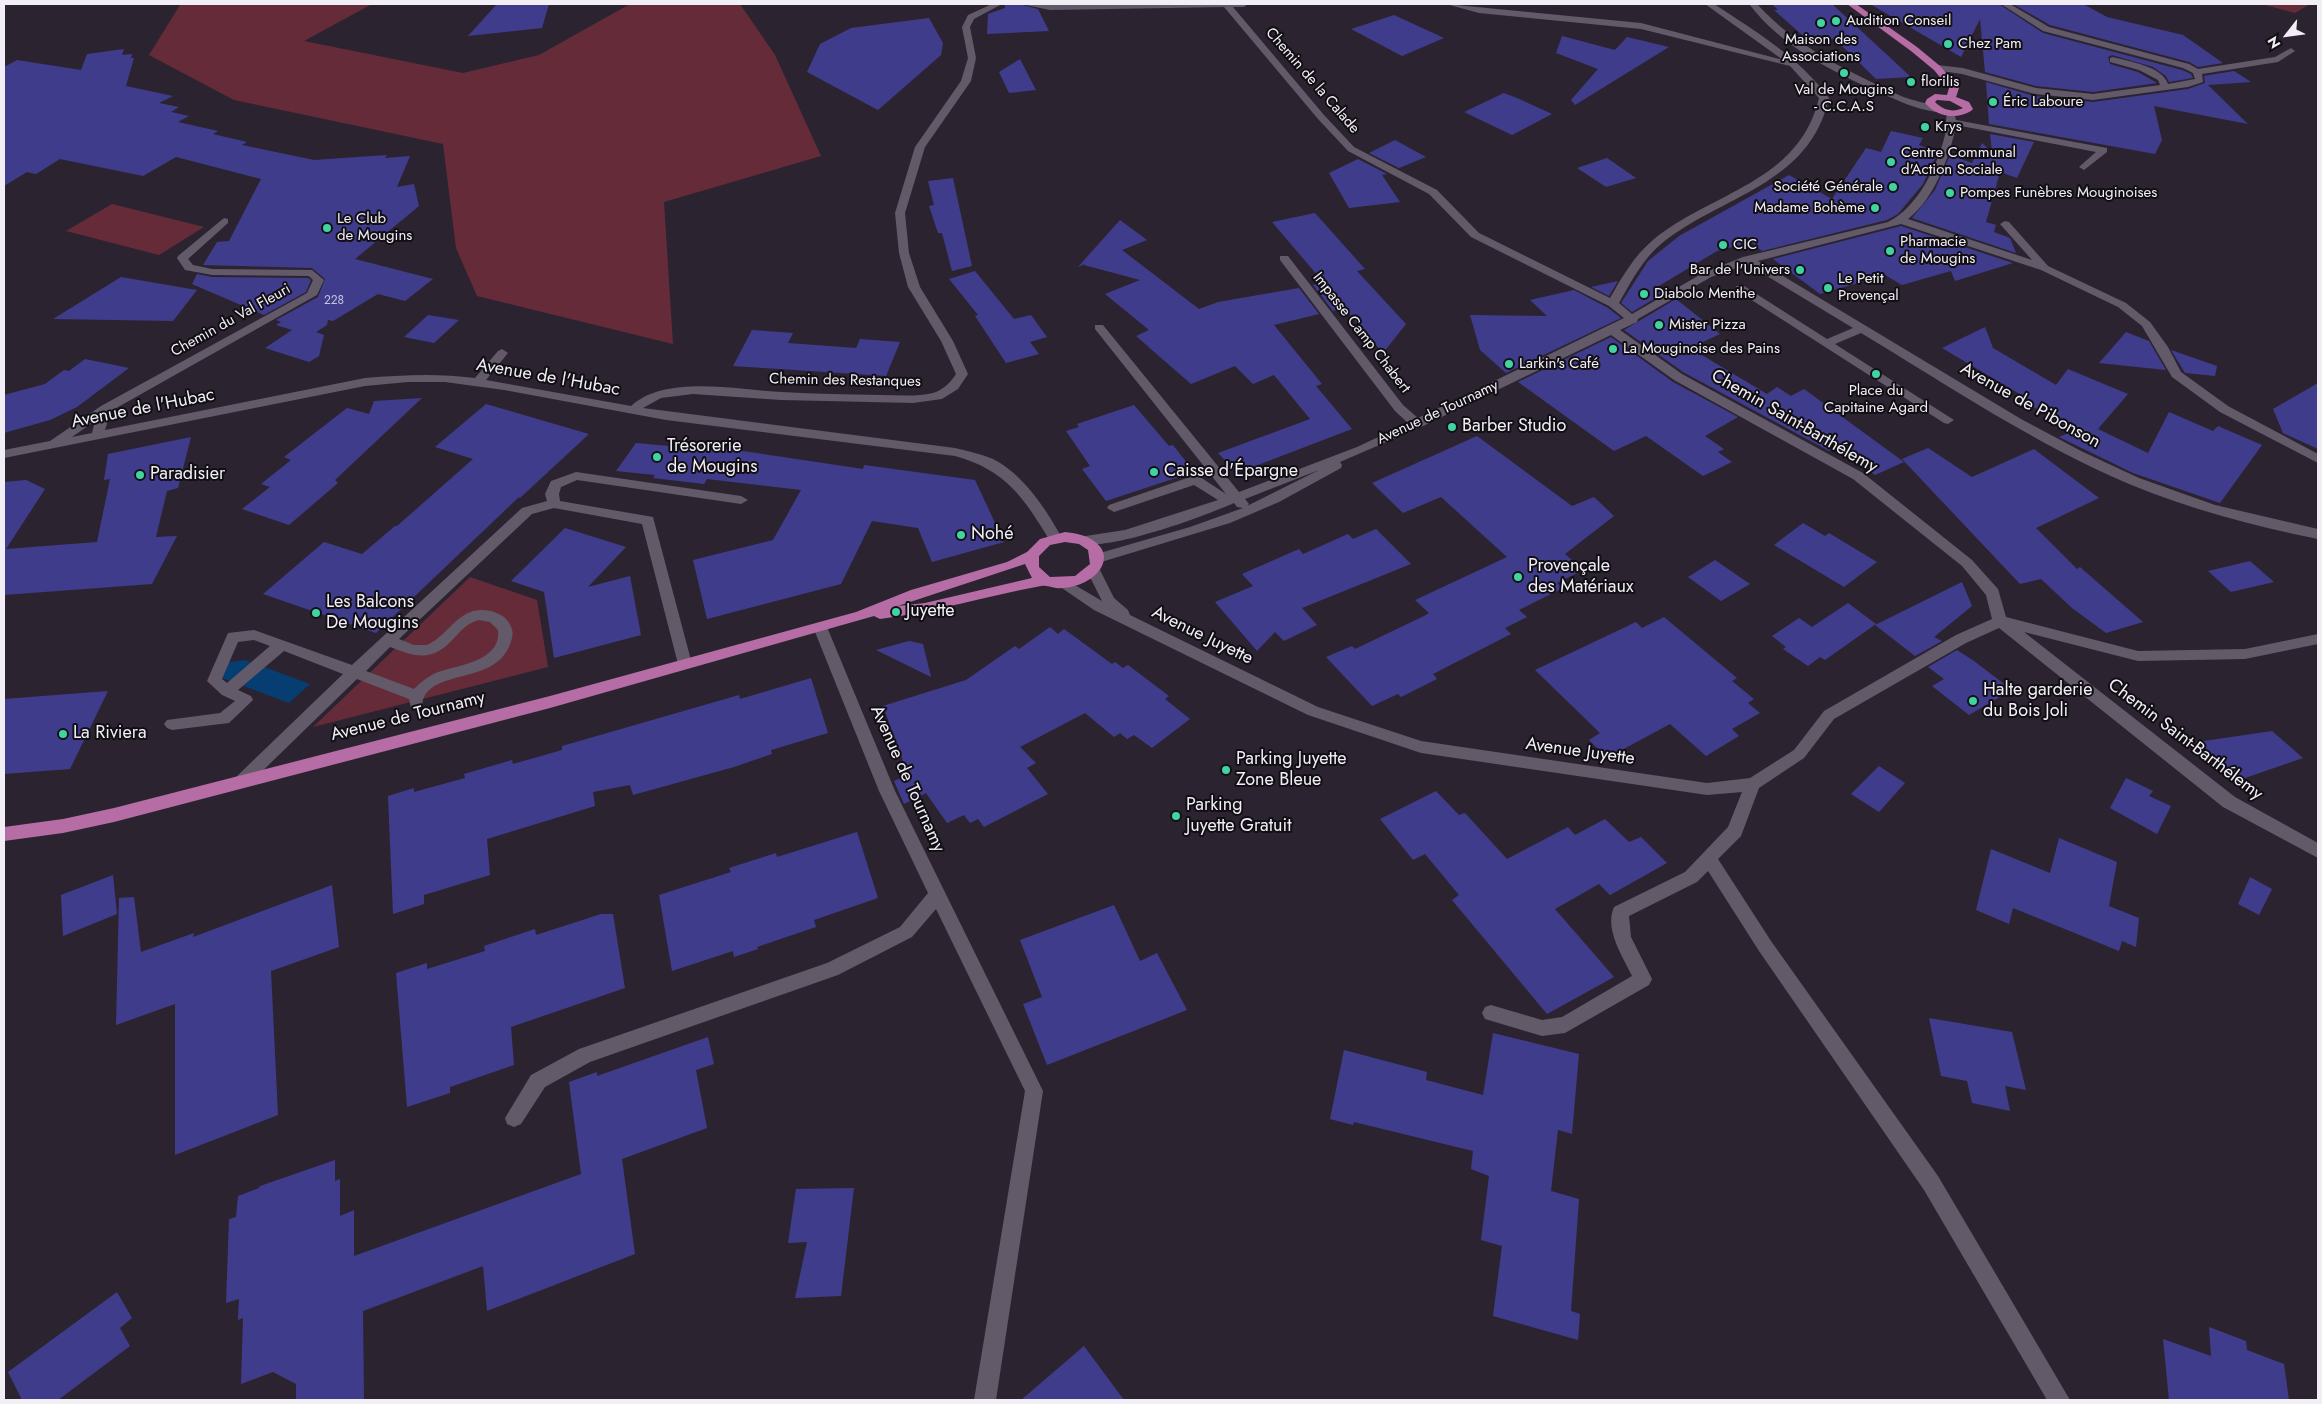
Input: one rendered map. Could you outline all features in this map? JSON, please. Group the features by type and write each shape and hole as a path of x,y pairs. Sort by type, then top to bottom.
{"main road":[{"path":"1851,4 1937,68 1954,88 1951,98"},
{"path":"1951,98 1966,104 1968,109 1952,118 1930,104 1932,99 1951,98"},
{"path":"1065,537 1084,540 1096,551 1096,565 1080,580 1063,584 1045,580 1033,569 1032,555 1045,542 1054,538 1065,537"},
{"name":"Avenue de Tournamy","path":"4,834 63,826 550,702 860,616 916,594 1012,565 1032,555"},
{"name":"Avenue de Tournamy","path":"860,616 925,608 1045,580"}],"street":[{"name":"Chemin des Restanques","path":"632,411 642,402 673,391 692,390 781,396 913,399 938,396 954,386 962,374 947,341 914,286 904,253 900,213 920,146 966,80 972,58 966,27 971,17 998,4"},
{"path":"1025,4 1050,7 1244,4"},
{"name":"Chemin de la Calade","path":"1227,4 1302,96 1351,149 1433,192 1475,235 1613,304 1633,320"},
{"path":"1450,4 1479,10 1641,26 1796,67"},
{"path":"1613,304 1632,269 1657,242 1692,217 1783,168 1803,144 1822,110 1824,98 1815,84 1796,67 1709,4"},
{"path":"1753,4 1770,22 1809,54 1844,73 1909,102 1936,109"},
{"path":"2005,4 2046,29 2186,66 2197,72 2278,59 2291,51"},
{"path":"2113,60 2142,68 2162,79 2165,88"},
{"path":"1937,68 1963,71 2035,91 2093,97 2188,84 2200,80 2197,72"},
{"path":"1882,90 1906,96 1932,99"},
{"path":"1952,118 2104,150 2084,168"},
{"name":"Avenue de Tournamy","path":"1084,540 1126,535 1233,499 1361,450 1633,320 1706,275 1747,259 1877,228 1900,220 1910,212 1920,199 1949,143 1952,118"},
{"name":"Chemin du Val Fleuri","path":"48,445 105,409 311,295 319,280 312,273 212,272 189,268 182,258 224,220"},
{"path":"1900,220 2045,268 2122,306 2146,324 2162,347 2176,374 2224,409 2318,459"},
{"path":"2005,224 2045,268"},
{"name":"Impasse Camp Chabert","path":"1284,258 1399,408 1417,424"},
{"name":"Avenue de Pibonson","path":"1747,259 2017,422 2134,481 2212,508 2318,534"},
{"path":"1740,288 1948,420"},
{"path":"1099,327 1233,499 1248,512"},
{"path":"1826,343 1861,329"},
{"name":"Chemin Saint-Barthélemy","path":"1612,330 1678,377 1858,476 1967,563 1994,593 2000,621 2229,802 2318,851"},
{"path":"477,382 502,353"},
{"name":"Avenue de l'Hubac","path":"4,454 365,382 408,378 445,378 477,382 632,411 955,452 989,463 1011,479 1039,514 1054,538"},
{"path":"97,436 105,409"},
{"name":"Avenue de Tournamy","path":"1096,565 1248,512 1299,488 1361,450"},
{"path":"554,504 552,494 556,484 576,476 741,500"},
{"path":"1114,508 1195,480 1233,499"},
{"path":"242,781 283,739 527,511 554,504 648,520 685,664"},
{"name":"Avenue Juyette","path":"1096,565 1110,601 1129,621"},
{"name":"Avenue Juyette","path":"1063,584 1099,606 1313,711 1421,747 1707,789 1753,784 1799,754 1830,714 1961,639 2000,621"},
{"path":"172,724 224,719 246,700 231,687 214,681 233,636 254,636 282,644 416,700 433,681 481,667 490,661 505,642 506,633 503,624 498,618 475,616 452,629 433,650 423,652 389,641"},
{"path":"2000,621 2138,656 2245,654 2318,639"},
{"name":"Avenue de Tournamy","path":"820,627 887,791 1034,1091 985,1400"},
{"path":"231,687 282,644"},
{"path":"1491,1013 1542,1028 1564,1025 1644,978 1622,937 1620,912 1691,877 1735,830 1753,784"},
{"path":"1709,859 1764,946 1931,1183 2059,1400"},
{"path":"514,1118 538,1081 585,1055 832,969 906,932 938,894"}],"shaded area":[{"path":"372,4 304,41 463,73 539,55 630,4 740,4 775,55 821,156 664,202 673,344 477,296 456,248 443,144 234,100 149,55 180,5"},
{"path":"2261,4 2310,4 2295,13"},
{"path":"112,204 204,227 159,255 66,231"},
{"path":"470,577 537,600 548,667 313,727"}],"water":[{"path":"245,660 310,684 289,703 222,678 229,662"}],"building":[{"path":"497,4 549,4 542,28 468,36"},
{"path":"1005,4 1019,4 1038,9 1049,31 987,34 988,14 1005,8"},
{"path":"1772,4 1832,4 1911,77 1876,79 1833,39 1809,41 1774,10 1778,10"},
{"path":"1870,4 1999,4 2043,33 2182,70 2191,74 2193,78 2169,82 2166,76 2153,67 2112,55 2108,57 2110,64 2138,72 2157,83 2093,92 2036,86 1985,72 1980,19 1961,57"},
{"path":"2013,4 2083,4 2107,17 2183,35 2223,63 2198,67 2189,62 2050,25"},
{"path":"1394,15 1444,38 1402,56 1351,29"},
{"path":"929,18 943,43 941,55 878,110 807,72 820,44 851,28"},
{"path":"1562,36 1615,50 1627,37 1669,47 1575,105 1571,100 1598,69 1556,53"},
{"path":"124,49 122,55 132,54 131,58 134,58 126,86 173,96 159,103 179,107 171,112 189,116 178,122 218,131 213,134 247,142 242,145 314,160 387,155 385,158 410,156 397,187 414,184 419,206 355,259 433,279 405,301 378,294 333,321 328,320 327,325 316,332 324,335 319,356 309,362 265,348 292,330 276,325 281,322 276,320 318,297 325,279 312,268 203,265 217,242 229,241 261,179 176,157 143,176 60,159 36,174 27,172 4,186 4,67 17,60 81,70 87,54"},
{"path":"1020,59 1036,90 1009,93 999,72"},
{"path":"2234,71 2251,82 2208,85 2248,124 2154,106 2162,140 2155,154 1989,124 1986,82 2034,96 2093,102 2188,89 2205,83 2204,76"},
{"path":"1504,93 1552,114 1512,135 1464,112"},
{"path":"1891,131 1923,138 1919,145 1938,152 1923,184 1898,214 1887,220 1762,251 1751,242 1717,251 1659,286 1666,292 1632,312 1621,303 1648,261 1679,236 1789,175 1832,199 1866,148 1881,152"},
{"path":"1990,134 2034,142 2017,178 2000,172 1986,222 1996,225 1994,232 2010,238 2016,253 1912,218 1935,190 1950,155 1972,163 1982,143 1992,152"},
{"path":"1395,140 1426,157 1399,168 1369,153"},
{"path":"1607,158 1636,178 1606,187 1577,168"},
{"path":"1358,159 1387,174 1382,175 1400,202 1349,208 1329,173"},
{"path":"953,178 972,266 952,271 942,233 938,233 929,206 934,205 928,181"},
{"path":"1315,213 1365,269 1357,271 1406,324 1383,353 1344,308 1333,311 1313,285 1324,283 1272,222"},
{"path":"1120,220 1147,240 1122,250 1199,309 1218,302 1299,288 1319,314 1274,325 1322,384 1316,386 1352,429 1237,473 1218,453 1310,419 1274,375 1253,384 1235,366 1191,384 1136,336 1149,330 1105,294 1140,280 1085,264 1078,267"},
{"path":"1901,226 2013,263 1955,281 1951,271 1902,285 1885,275 1820,294 1773,259"},
{"path":"975,271 1014,319 1031,315 1047,337 1030,342 1039,354 1006,363 975,316 978,315 949,279"},
{"path":"197,274 212,277 308,278 311,280 306,292 264,315 192,284"},
{"path":"121,277 197,290 173,321 53,319"},
{"path":"1618,281 1609,296 1591,287"},
{"path":"1574,290 1608,308 1621,318 1506,373 1480,350 1470,315 1547,316 1530,300"},
{"path":"1676,299 1720,334 1690,348 1767,394 1777,387 1791,396 1804,389 1904,462 1875,475 1838,447 1829,451 1683,372 1624,330"},
{"path":"428,315 459,320 434,343 404,337"},
{"path":"1985,327 1993,348 2056,385 2068,369 2128,394 2098,429 2148,453 2169,412 2213,431 2218,426 2262,445 2220,503 2133,473 2059,437 2073,431 2018,398 2023,396 1942,348"},
{"path":"752,330 793,333 788,343 856,348 860,339 900,342 886,376 733,366"},
{"path":"2126,332 2149,341 2166,370 2099,363"},
{"path":"1611,337 1673,382 1738,417 1705,436 1724,449 1718,452 1732,462 1703,476 1646,436 1614,451 1518,382"},
{"path":"2171,350 2217,366 2215,376 2185,373"},
{"path":"85,359 129,368 77,407 50,420 4,433 4,395 45,384 64,370 69,371"},
{"path":"2318,383 2318,449 2283,433 2273,409"},
{"path":"422,398 335,480 338,483 289,525 242,509 270,487 261,484 291,460 284,457 347,408 369,414 374,401"},
{"path":"486,404 589,434 519,497 376,633 263,594 324,542 362,554 397,526 473,459 435,447"},
{"path":"1134,405 1169,446 1173,445 1194,472 1106,501 1082,469 1090,466 1066,431 1079,427 1077,424"},
{"name":"Provençale des Matériaux","path":"1477,436 1572,506 1594,497 1614,516 1565,554 1583,570 1557,583 1563,588 1519,610 1527,617 1505,628 1511,634 1433,674 1437,679 1401,697 1398,694 1372,706 1326,657 1352,646 1355,649 1424,616 1429,613 1415,600 1507,557 1441,497 1403,513 1372,483"},
{"path":"191,437 178,488 167,491 156,537 177,536 152,584 4,595 4,482 26,480 45,489 6,549 97,542 110,479 104,480 108,454"},
{"name":"Nohé","path":"636,443 680,447 682,444 863,469 864,465 975,480 1004,542 932,562 918,528 872,521 841,584 707,619 693,560 773,540 801,490 707,479 704,484 653,478 655,475 616,471"},
{"path":"1928,448 1972,477 2034,449 2099,498 2036,528 2077,569 2080,567 2143,622 2106,633 2072,608 2041,579 2020,584 1902,459"},
{"path":"1803,523 1825,536 1829,533 1877,562 1844,587 1774,545"},
{"path":"565,528 626,547 588,587 630,576 641,635 554,658 544,592 511,581"},
{"path":"1376,529 1411,564 1302,608 1317,625 1284,641 1275,632 1257,651 1215,602 1253,586 1242,574 1299,549 1303,554 1348,534 1353,539"},
{"path":"1715,560 1750,584 1721,601 1688,577"},
{"path":"2250,561 2274,582 2231,592 2208,571"},
{"path":"1962,582 1972,606 1934,637 1942,641 1915,656 1875,625"},
{"path":"1848,603 1876,624 1825,660 1820,657 1808,666 1783,649 1786,647 1772,636 1799,618 1812,627"},
{"path":"1664,617 1737,678 1732,681 1754,699 1748,703 1760,713 1732,729 1739,736 1706,756 1670,724 1607,758 1589,740 1600,733 1535,670 1636,622 1642,628"},
{"path":"1050,627 1058,634 1064,629 1112,664 1115,662 1123,668 1128,665 1169,696 1165,699 1190,719 1152,748 1134,735 1127,739 1120,733 1114,737 1085,713 1020,747 1036,763 1027,768 1048,794 984,827 978,819 970,823 964,815 947,823 926,793 904,804 894,781 908,775 883,706 966,680 1015,646 1019,649"},
{"path":"909,641 923,644 931,677 876,650"},
{"name":"Halte garderie du Bois Joli","path":"1957,650 2012,690 1969,715 1932,686 1944,679 1928,667"},
{"path":"811,678 828,733 771,750 772,754 734,767 633,795 630,785 593,792 595,806 487,839 490,875 424,895 424,904 393,914 388,796 414,788 414,792 465,778 464,774 512,760 513,764 562,750 562,746 739,695 740,699"},
{"path":"108,691 70,769 4,774 4,699"},
{"path":"2272,731 2303,758 2242,779 2197,742"},
{"path":"1879,766 1905,783 1879,812 1851,794"},
{"path":"2126,778 2153,791 2149,796 2171,806 2157,834 2110,808"},
{"path":"1436,791 1459,815 1465,813 1507,859 1568,827 1575,835 1605,819 1629,842 1641,837 1667,863 1610,895 1599,884 1555,909 1614,977 1547,1014 1452,900 1459,895 1425,854 1413,860 1380,819"},
{"path":"857,832 878,898 814,920 816,927 757,947 758,949 734,957 733,951 672,971 659,895 731,872 729,868 776,853 777,857"},
{"path":"2059,838 2117,862 2109,906 2139,918 2136,947 2122,941 2119,951 2013,908 2009,924 1976,910 1991,849 2050,873"},
{"path":"113,875 117,914 63,936 61,895"},
{"path":"2250,877 2272,889 2259,915 2238,904"},
{"path":"332,885 339,947 271,971 278,1115 175,1155 175,1004 116,1025 119,898 134,897 141,952 194,933 193,937"},
{"path":"1114,905 1140,961 1157,953 1187,1010 1047,1065 1023,1004 1042,997 1020,940"},
{"path":"601,914 613,914 625,988 511,1027 514,1065 450,1087 450,1093 407,1107 396,973 427,963 427,969 485,951 484,946 535,929 536,935"},
{"path":"1929,1018 2012,1032 2026,1090 2005,1086 2010,1111 1972,1103 1967,1081 1941,1076"},
{"path":"1493,1033 1579,1054 1572,1134 1558,1130 1551,1191 1579,1199 1571,1311 1580,1314 1578,1340 1493,1316 1502,1246 1481,1240 1489,1176 1471,1169 1473,1151 1354,1122 1353,1125 1330,1119 1344,1050 1427,1072 1426,1080 1483,1095"},
{"path":"708,1037 714,1064 696,1070 707,1128 622,1159 635,1254 487,1311 483,1266 363,1311 364,1400 296,1400 296,1384 273,1372 241,1384 243,1318 238,1320 239,1299 226,1303 229,1219 236,1217 238,1196 260,1186 335,1160 335,1181 340,1179 340,1216 354,1210 354,1256 581,1174 569,1082 597,1072 597,1076"},
{"path":"854,1188 841,1296 795,1298 807,1242 788,1243 796,1189"},
{"path":"117,1292 132,1318 120,1328 130,1346 58,1400 22,1400 8,1372"},
{"path":"2209,1327 2246,1341 2247,1350 2284,1364 2289,1400 2169,1400 2163,1339 2211,1356"},
{"path":"1084,1346 1124,1400 1021,1400"}],"place":[{"name":"Audition Conseil","path":"1836,21"},
{"name":"Maison des Associations","path":"1821,23"},
{"name":"Chez Pam","path":"1948,44"},
{"name":"Val de Mougins - C.C.A.S","path":"1844,73"},
{"name":"florilis","path":"1911,82"},
{"name":"Éric Laboure","path":"1993,102"},
{"name":"Krys","path":"1925,127"},
{"name":"Centre Communal d'Action Sociale","path":"1891,162"},
{"name":"Société Générale","path":"1893,187"},
{"name":"Pompes Funèbres Mouginoises","path":"1950,193"},
{"name":"Madame Bohème","path":"1875,208"},
{"name":"Le Club de Mougins","path":"327,228"},
{"name":"CIC","path":"1723,245"},
{"name":"Pharmacie de Mougins","path":"1890,251"},
{"name":"Bar de l'Univers","path":"1800,270"},
{"name":"Le Petit Provençal","path":"1828,288"},
{"name":"Diabolo Menthe","path":"1644,294"},
{"name":"Mister Pizza","path":"1659,325"},
{"name":"La Mouginoise des Pains","path":"1613,349"},
{"name":"Larkin's Café","path":"1509,364"},
{"name":"Place du Capitaine Agard","path":"1876,374"},
{"name":"Barber Studio","path":"1452,427"},
{"name":"Trésorerie de Mougins","path":"657,457"},
{"name":"Caisse d'Épargne","path":"1154,472"},
{"name":"Paradisier","path":"140,475"},
{"name":"Nohé","path":"961,535"},
{"name":"Provençale des Matériaux","path":"1518,577"},
{"name":"Juyette","path":"896,612"},
{"name":"Les Balcons De Mougins","path":"316,613"},
{"name":"Halte garderie du Bois Joli","path":"1973,701"},
{"name":"La Riviera","path":"63,734"},
{"name":"Parking Juyette Zone Bleue","path":"1226,770"},
{"name":"Parking Juyette Gratuit","path":"1176,816"}]}
